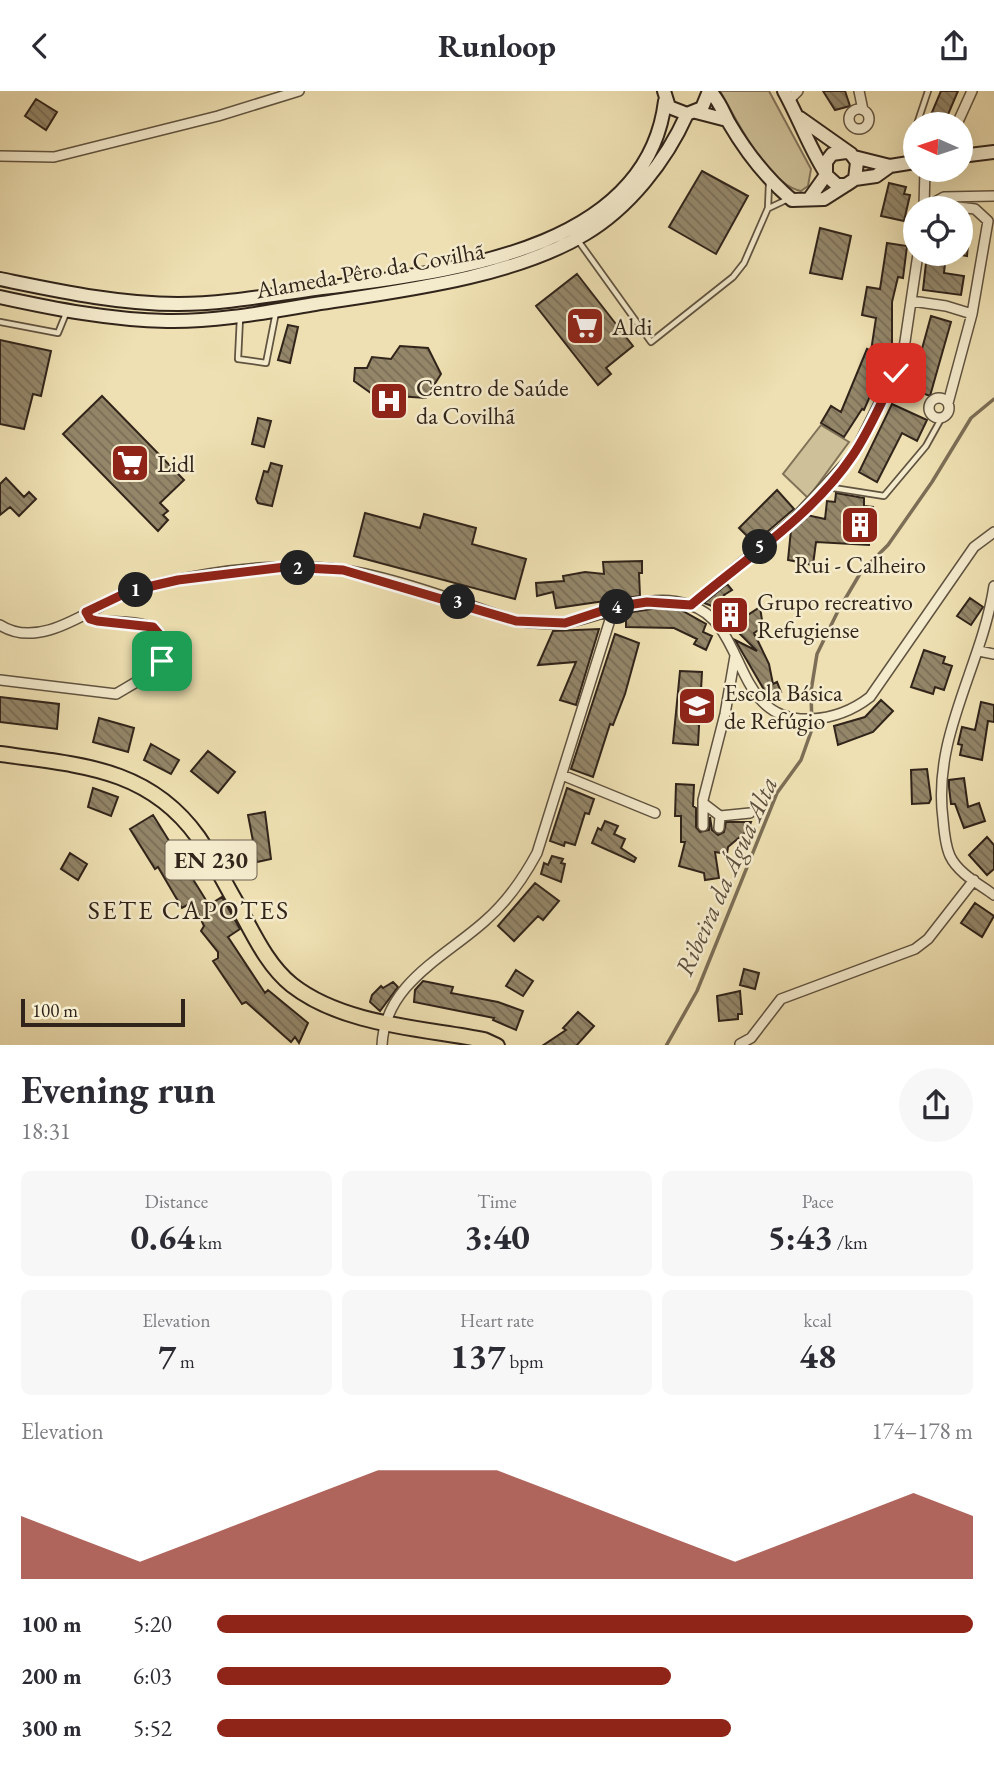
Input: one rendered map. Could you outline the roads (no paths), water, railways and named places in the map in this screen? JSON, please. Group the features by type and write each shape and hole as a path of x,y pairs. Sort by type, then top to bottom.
{"main road":[{"name":"Alameda Pêro da Covilhã","path":"0,297 67,311 170,321 276,311 393,292 516,264 577,238 611,214 655,169 691,113 706,103 710,91"},
{"path":"710,91 726,111 727,120 768,178 792,200 824,198 850,182 858,168 850,155 800,118"},
{"path":"790,94 800,118 800,129 832,183 876,176 890,166 903,164"},
{"name":"Alameda Pêro da Covilhã","path":"665,96 674,111 691,113"},
{"name":"Alameda Pêro da Covilhã","path":"0,279 93,296 178,304 357,283 512,255 570,230 614,197 652,148 663,125 665,96"},
{"path":"691,113 727,120"},
{"path":"809,198 826,174 828,158 837,152 890,166"},
{"path":"973,155 994,152"},
{"name":"EN 230","path":"0,754 95,768 135,781 172,807 198,837 272,965 286,979 342,1012 484,1040 496,1045"}],"street":[{"path":"0,156 31,158 64,155 218,116 299,91"},
{"path":"859,91 863,110"},
{"path":"962,112 972,91"},
{"path":"973,196 994,196"},
{"path":"948,403 939,398 930,403 929,413 940,419 948,413 948,403 972,314 988,221 973,209"},
{"path":"691,605 794,519 827,487 854,454 896,373 912,301 916,266"},
{"path":"912,301 946,306 972,314"},
{"path":"0,625 19,632 57,628 130,591 178,580 285,567 343,570 516,621 565,623 614,607 647,602 691,605 710,617 766,708 804,719 819,718 855,709 870,697 974,547 994,531"},
{"path":"994,586 979,651 947,739 941,780 942,813 950,856 960,870 994,895"},
{"path":"382,1045 385,1021 401,994 426,966 484,922 518,888 537,853 614,607"},
{"path":"0,680 116,694 155,671 162,661 166,642 160,633 138,623 90,619 86,612"},
{"path":"979,651 994,655"},
{"path":"703,826 703,803 725,714 734,656"},
{"path":"562,775 655,813"},
{"path":"703,803 720,816 750,813"},
{"path":"719,828 720,816"},
{"path":"740,1044 751,1038 781,999 915,949 928,939 974,880"}],"lane":[{"path":"921,112 928,91"},
{"path":"577,238 651,342 733,277 744,263 768,208 768,178"},
{"path":"768,208 792,200"},
{"path":"0,322 58,333 67,311"},
{"path":"240,315 238,359 266,363 276,311"},
{"path":"827,487 884,496 926,446 940,419"}],"waterway":[{"name":"Ribeira da Água Alta","path":"667,1045 697,991 777,793 801,760 812,729 811,691 817,654 838,611 861,572 888,545 932,482 971,418 994,399"}],"place":[{"name":"Aldi","path":"585,326"},
{"name":"Centro de Saúde da Covilhã","path":"389,401"},
{"name":"Lidl","path":"130,463"},
{"name":"Rui - Calheiro","path":"860,525"},
{"name":"Grupo recreativo Refugiense","path":"730,615"},
{"name":"Escola Básica de Refúgio","path":"697,706"}],"district":[{"name":"SETE CAPOTES","path":"189,910"}]}
